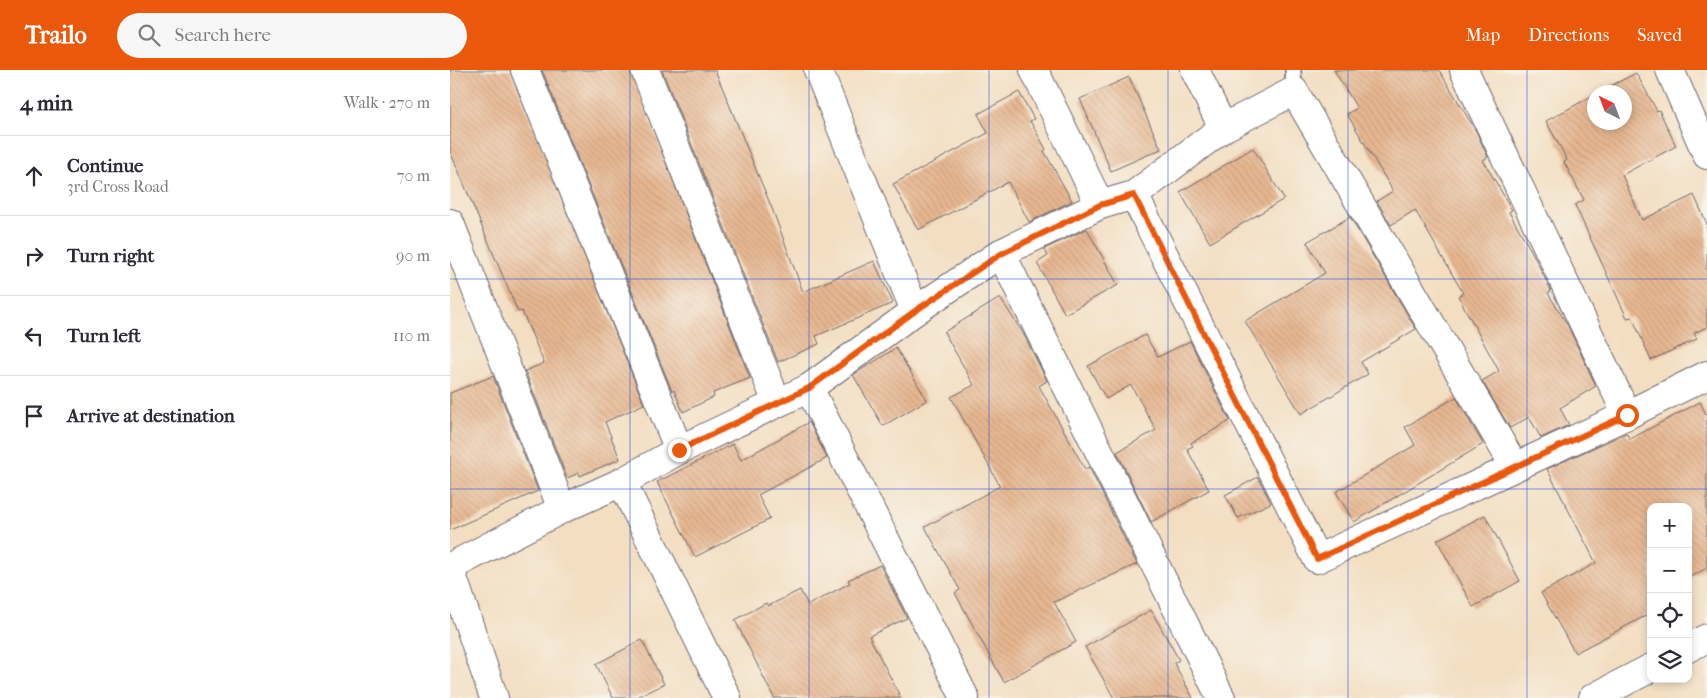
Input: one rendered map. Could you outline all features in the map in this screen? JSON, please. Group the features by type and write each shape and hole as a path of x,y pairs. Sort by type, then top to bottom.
{"street":[{"path":"525,70 679,450"},
{"path":"645,70 777,403"},
{"path":"818,70 915,311"},
{"path":"1034,70 1100,205"},
{"path":"1195,70 1223,128"},
{"path":"1464,70 1627,415"},
{"path":"1670,70 1707,155"},
{"path":"494,698 450,568 562,509 622,482 679,450 809,388 915,311 1001,254 1100,205 1134,195 1223,128 1293,81 1515,467"},
{"path":"1134,195 1317,559 1627,415 1707,375"},
{"path":"450,223 562,509"},
{"path":"1001,254 1221,698"},
{"path":"809,388 965,698"},
{"path":"622,482 727,698"},
{"path":"1692,646 1707,638"},
{"path":"1593,698 1647,670"}],"building":[{"path":"450,70 510,70 644,404 605,422 620,459 580,476 579,473 567,478 525,371 544,363 522,311 518,312 450,151"},
{"path":"542,70 630,70 750,378 713,393 714,397 683,412 674,390 672,391"},
{"path":"662,70 715,70 773,211 803,292 874,261 893,303 816,336 819,344 778,362"},
{"path":"1334,70 1439,70 1476,131 1488,157 1483,160 1512,210 1509,212 1533,254 1551,291 1548,293 1568,326 1596,386 1560,408 1569,425 1541,438 1529,417 1510,428 1482,381 1499,371 1458,296 1463,293 1415,210 1391,225 1377,201 1393,191 1347,114 1357,108"},
{"path":"1636,73 1657,111 1659,110 1676,146 1622,175 1642,220 1694,195 1707,224 1707,327 1694,333 1697,339 1651,360 1632,317 1627,318 1575,205 1584,200 1564,162 1567,160 1546,121 1587,99 1587,130 1632,130 1632,85 1613,85"},
{"path":"1129,77 1161,149 1111,171 1080,99"},
{"path":"1019,92 1034,119 1030,121 1046,149 1044,151 1072,201 1029,222 1008,182 918,230 893,184 988,133 978,114"},
{"path":"1253,148 1284,199 1210,243 1180,192"},
{"path":"1350,217 1416,329 1361,362 1368,374 1301,414 1245,321 1325,273 1307,242"},
{"path":"1087,229 1118,285 1065,314 1037,263 1048,256 1044,249"},
{"path":"1000,298 1023,333 1047,381 1039,386 1085,469 1089,467 1137,564 1054,602 1076,642 1004,682 955,593 960,590 925,527 1000,486 951,397 974,385 944,332"},
{"path":"1145,335 1158,357 1190,341 1230,421 1191,443 1193,446 1187,449 1209,490 1151,522 1117,452 1156,430 1131,385 1106,399 1088,366"},
{"path":"896,348 927,400 883,426 853,375"},
{"path":"493,376 538,491 450,530 450,393"},
{"path":"1456,397 1483,444 1354,522 1336,492 1415,445 1405,427"},
{"path":"1700,402 1707,416 1707,568 1692,576 1692,503 1647,503 1647,615 1575,653 1541,593 1596,563 1547,469 1626,433 1630,439"},
{"path":"809,422 827,458 758,495 770,519 695,557 657,482 733,444 741,460"},
{"path":"1258,477 1271,503 1238,518 1225,495"},
{"path":"1485,515 1520,581 1473,607 1437,540"},
{"path":"880,565 907,618 869,636 901,698 774,698 735,620 766,603 768,606 800,590 808,605 850,583 848,580"},
{"path":"1151,610 1179,660 1174,663 1193,698 1114,698 1085,647"},
{"path":"642,640 664,684 635,698 613,698 596,664"}],"route":[{"path":"679,450 809,388 915,311 1001,254 1100,205 1134,195 1317,559 1627,415"}]}
